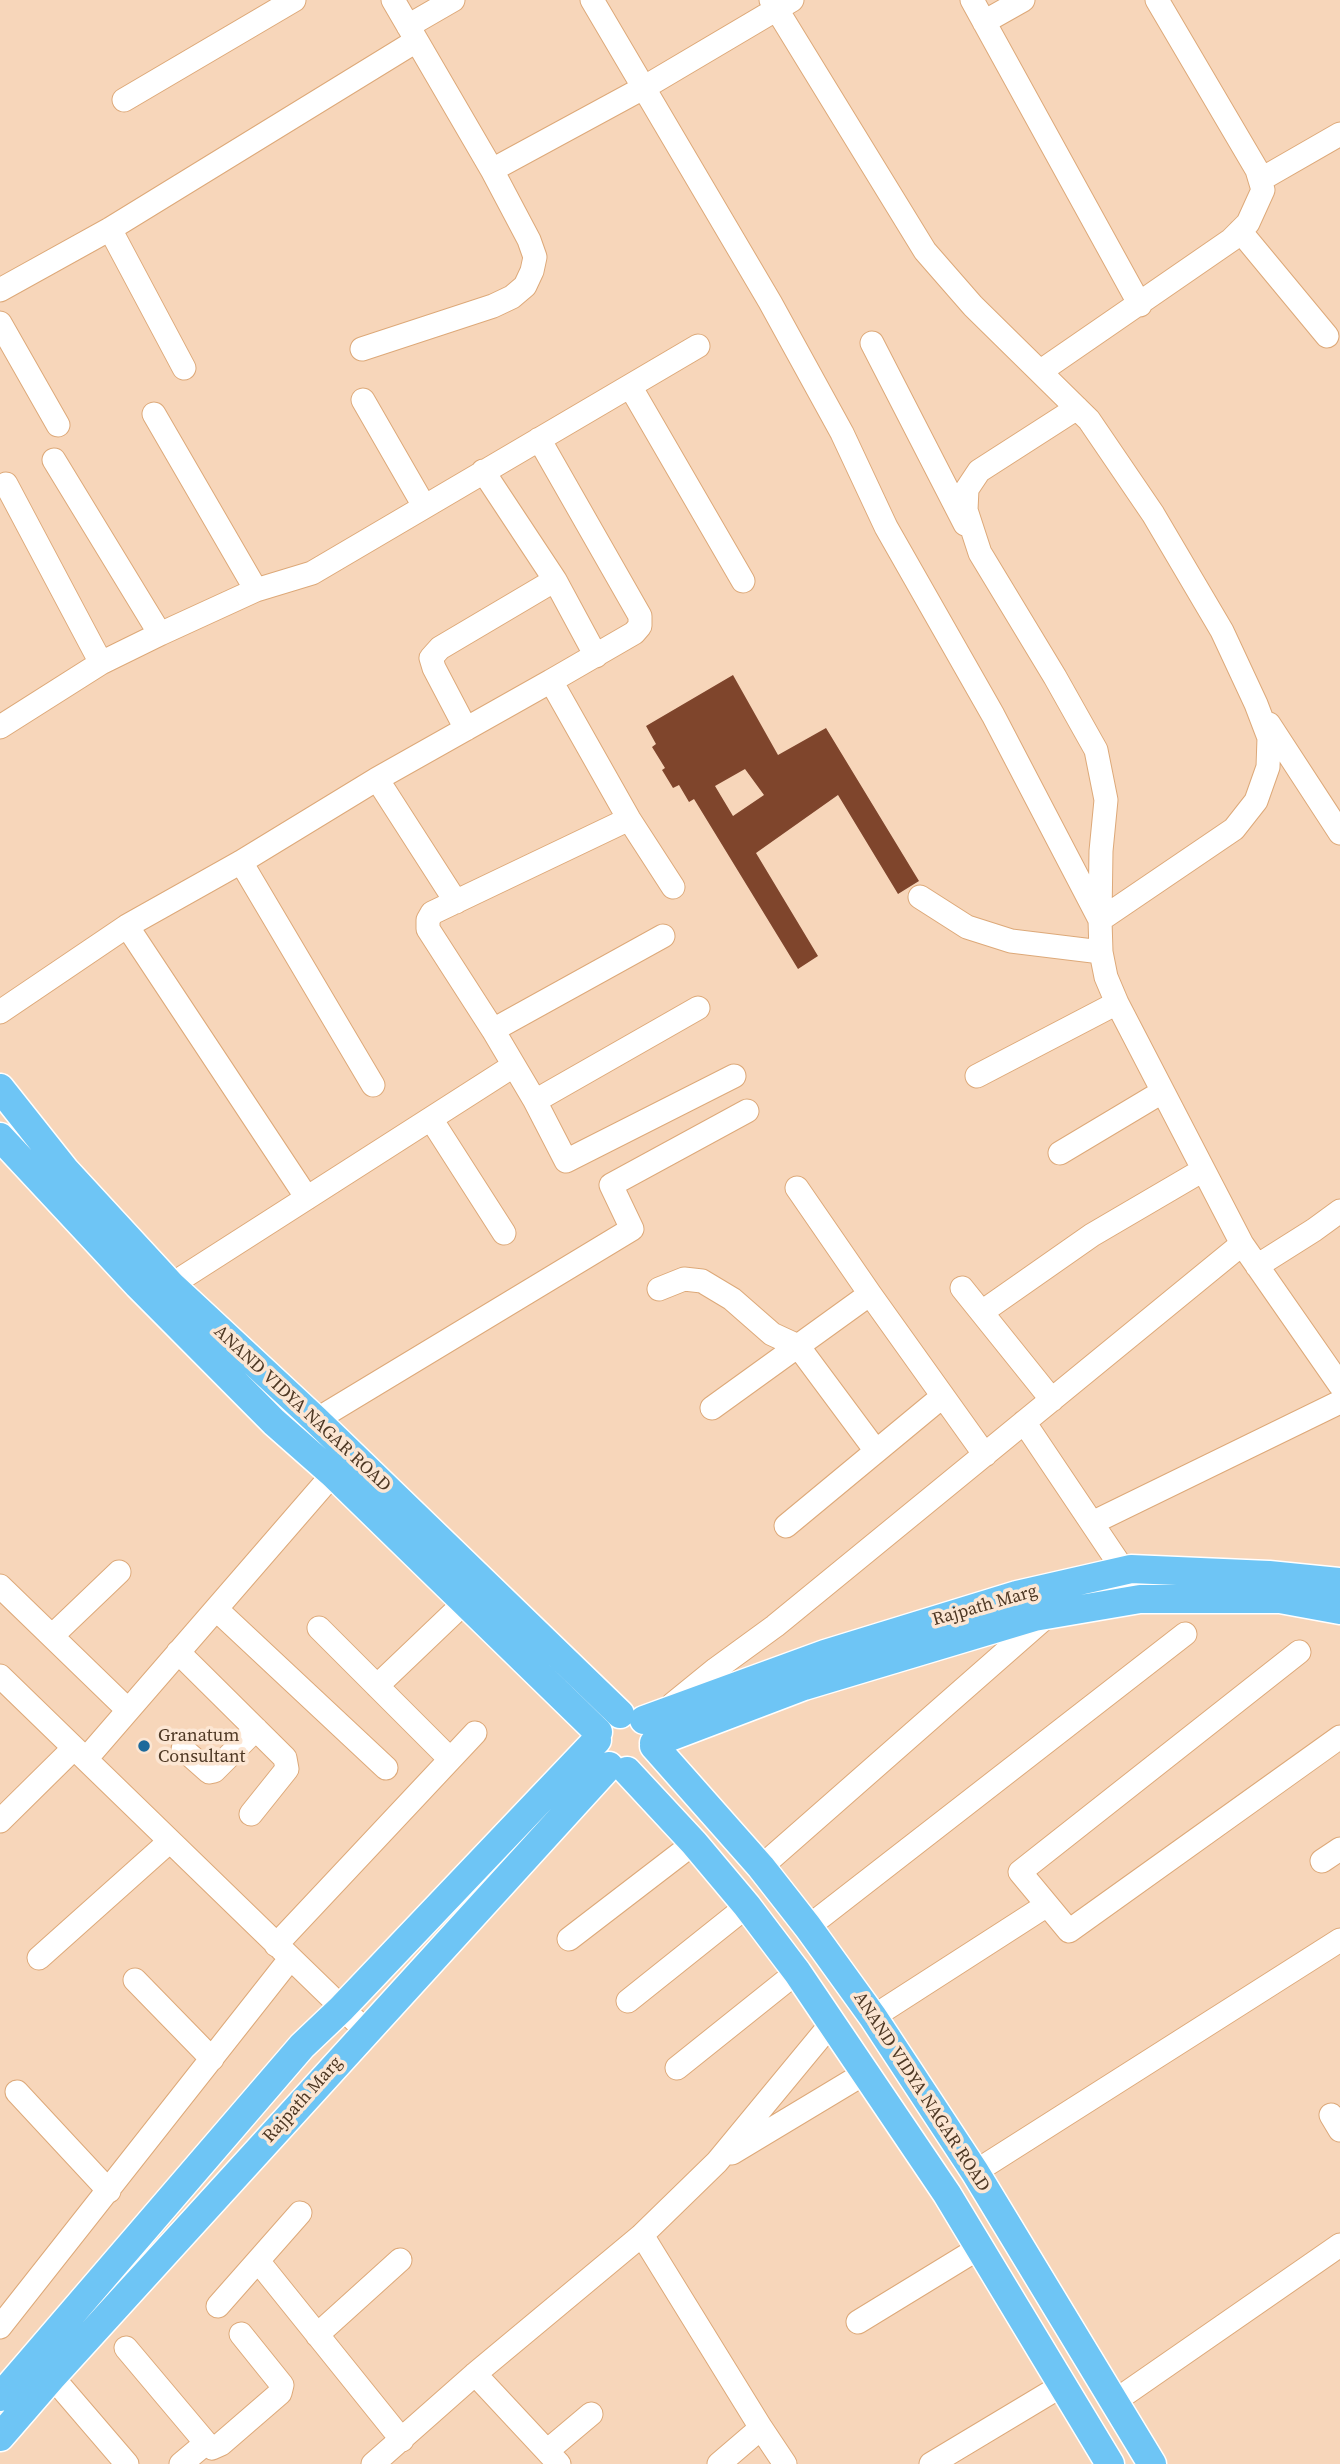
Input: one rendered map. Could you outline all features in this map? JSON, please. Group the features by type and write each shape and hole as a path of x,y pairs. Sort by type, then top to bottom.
{"main road":[{"name":"ANAND VIDYA NAGAR ROAD","path":"0,1088 65,1170 170,1285 646,1728 761,1867 873,2017 975,2172 1152,2464"},
{"name":"ANAND VIDYA NAGAR ROAD","path":"3,1149 274,1422 333,1474 598,1736"},
{"name":"Rajpath Marg","path":"646,1728 825,1654 1017,1595 1132,1569 1269,1575 1340,1582"},
{"name":"Rajpath Marg","path":"646,1728 804,1686 1048,1615 1140,1599 1280,1600 1340,1610"},
{"path":"608,1719 646,1728 646,1763 636,1770 605,1764 597,1749 598,1736 608,1719"},
{"name":"Rajpath Marg","path":"0,2437 44,2367 302,2046 341,2009 598,1736"},
{"name":"ANAND VIDYA NAGAR ROAD","path":"618,1768 694,1843 747,1906 797,1972 947,2194 1110,2464"},
{"name":"Rajpath Marg","path":"0,2397 44,2367 618,1768"}],"street":[{"path":"124,100 294,0"},
{"path":"362,349 493,306 512,297 525,286 535,257 529,240 492,170 393,0"},
{"path":"0,290 110,229 412,34 453,0"},
{"path":"592,0 799,353 842,433 886,527 993,715 1100,920"},
{"path":"972,0 1140,305"},
{"path":"984,22 1023,0"},
{"path":"1041,371 1231,240 1248,223 1264,190 1257,170 1157,0"},
{"path":"492,170 645,88 780,3 925,251 973,306 1090,420 1153,514 1222,631 1269,738 1268,767 1256,801 1234,829 1100,920"},
{"path":"1260,180 1340,134"},
{"path":"110,229 184,368"},
{"path":"1240,231 1326,336"},
{"path":"0,323 58,425"},
{"path":"872,343 980,553 1096,750 1106,800 1101,851 1101,952 1106,976 1117,1003 1242,1244 1340,1385"},
{"path":"0,727 101,663 256,590 312,573 698,346"},
{"path":"630,386 743,581"},
{"path":"363,400 424,506"},
{"path":"980,553 966,510 967,489 979,471 1077,408"},
{"path":"154,414 256,590"},
{"path":"0,1012 127,926 241,862 377,779 634,633 640,626 640,616 539,439"},
{"path":"54,460 160,634"},
{"path":"483,471 555,580 596,656"},
{"path":"6,484 101,663"},
{"path":"466,729 433,668 431,658 440,648 555,580"},
{"path":"551,681 629,819 673,887"},
{"path":"1256,704 1340,833"},
{"path":"377,779 456,902"},
{"path":"629,819 432,913 428,920 428,929 493,1030 535,1101 566,1161 734,1076"},
{"path":"241,862 373,1084"},
{"path":"920,897 967,928 1011,941 1101,952"},
{"path":"127,926 307,1198"},
{"path":"493,1030 663,936"},
{"path":"977,1076 1117,1003"},
{"path":"535,1101 698,1008"},
{"path":"170,1285 513,1066"},
{"path":"1059,1153 1162,1093"},
{"path":"316,1420 632,1229 611,1185 747,1111"},
{"path":"430,1119 504,1233"},
{"path":"982,1312 1092,1235 1203,1170"},
{"path":"797,1188 985,1455"},
{"path":"1257,1266 1340,1211"},
{"path":"646,1728 775,1626 1242,1244"},
{"path":"659,1289 684,1279 702,1281 732,1299 772,1334 798,1346 876,1451"},
{"path":"962,1288 1052,1400"},
{"path":"712,1408 870,1294"},
{"path":"786,1526 943,1396"},
{"path":"1092,1523 1340,1402"},
{"path":"1024,1422 1124,1571"},
{"path":"0,1821 128,1710 333,1474"},
{"path":"52,1636 119,1572"},
{"path":"0,1586 128,1710"},
{"path":"377,1686 464,1603"},
{"path":"216,1609 386,1768"},
{"path":"761,1867 1048,1615"},
{"path":"319,1628 449,1758"},
{"path":"808,1927 1185,1634"},
{"path":"178,1652 285,1758 287,1769 251,1814"},
{"path":"1299,1652 1020,1872 1069,1931 1340,1737"},
{"path":"0,1676 366,2031"},
{"path":"183,1749 209,1772 214,1771 256,1729"},
{"path":"2,2320 109,2191 212,2059 284,1952 449,1758 475,1732"},
{"path":"39,1958 170,1841"},
{"path":"569,1939 694,1843"},
{"path":"873,2017 1047,1905"},
{"path":"628,2001 747,1906"},
{"path":"975,2172 1340,1940"},
{"path":"677,2068 797,1972"},
{"path":"135,1980 212,2059"},
{"path":"373,2464 475,2374 642,2235 717,2162 831,2024"},
{"path":"717,2162 865,2073"},
{"path":"18,2092 109,2191"},
{"path":"218,2306 300,2213"},
{"path":"642,2235 785,2464"},
{"path":"1115,2401 1340,2245"},
{"path":"858,2322 979,2248"},
{"path":"317,2335 400,2260"},
{"path":"258,2261 402,2440"},
{"path":"126,2348 212,2448 221,2444 280,2393 282,2385 241,2334"},
{"path":"44,2367 127,2464"},
{"path":"475,2374 553,2457 591,2414"},
{"path":"931,2464 1061,2386"},
{"path":"719,2464 761,2428"},
{"path":"181,2464 206,2443"}],"building":[{"path":"733,675 778,755 826,728 919,881 898,894 838,795 756,853 818,956 798,969 694,799 689,802 679,785 673,788 662,770 665,768 652,747 656,744 646,726","holes":["745,769 764,795 733,816 715,786"]}],"place":[{"name":"Granatum Consultant","path":"144,1746"}]}
